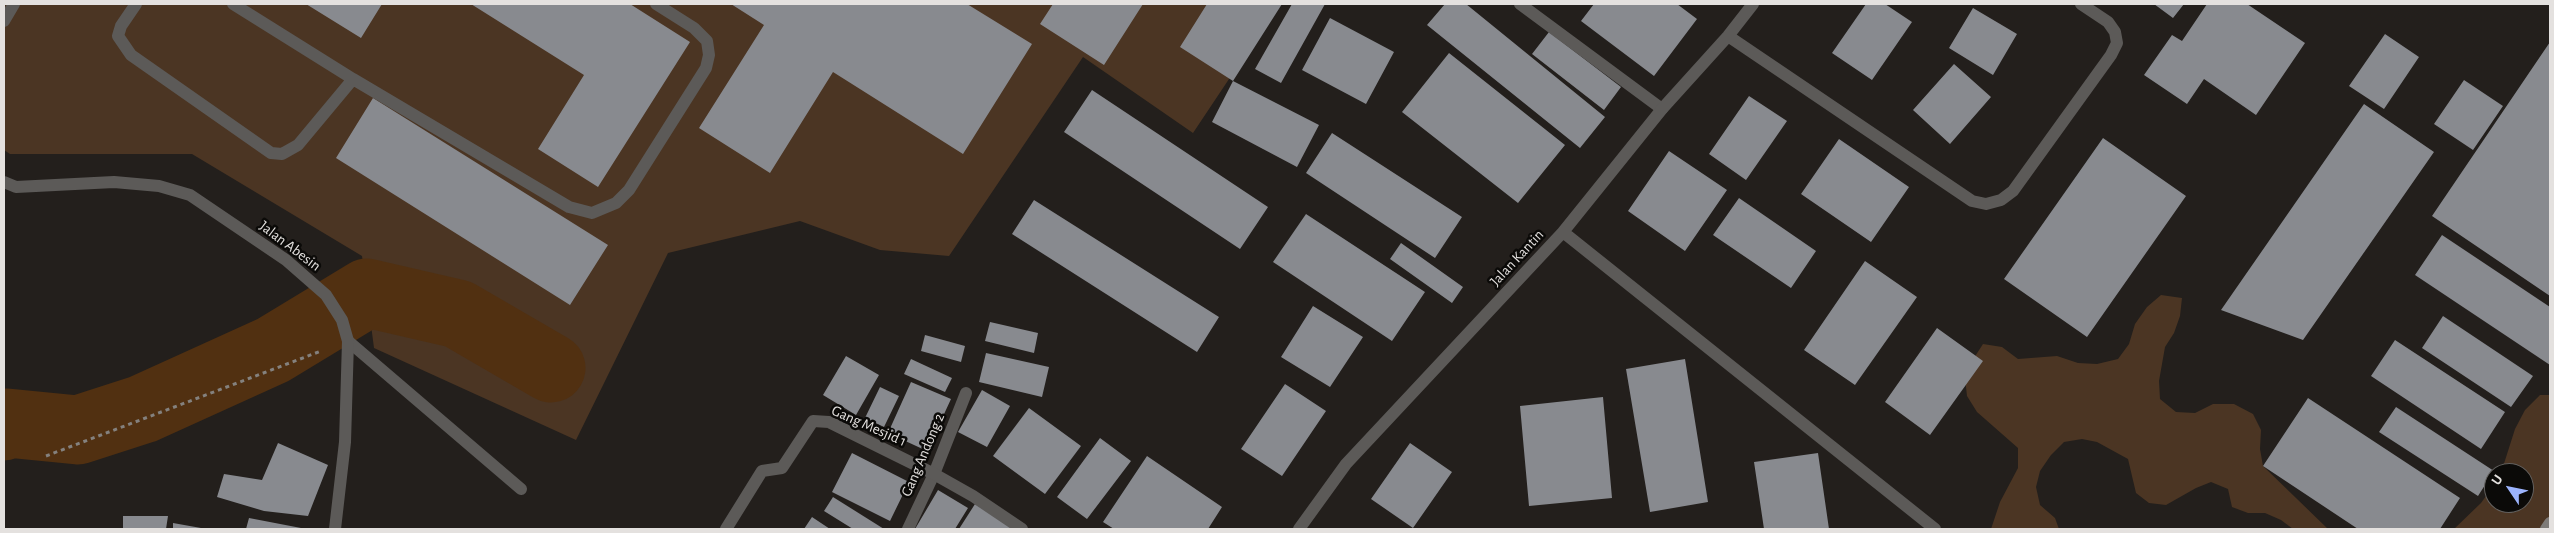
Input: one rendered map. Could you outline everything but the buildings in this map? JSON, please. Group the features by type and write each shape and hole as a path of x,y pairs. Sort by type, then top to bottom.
{"street":[{"path":"4,21 14,4"},
{"path":"136,4 118,36 131,55 271,153 282,154 298,145 353,79"},
{"path":"233,4 353,79 569,207 592,213 616,203 629,190 706,68 709,55 707,41 694,28 656,4"},
{"path":"1520,4 1662,108"},
{"name":"Jalan Kantin","path":"1299,529 1346,464 1563,232 1662,108 1728,36 1753,4"},
{"path":"1728,36 1972,201 1986,204 2001,200 2013,191 2111,55 2117,43 2115,32 2108,22 2081,4"},
{"name":"Jalan Abesin","path":"4,182 16,187 123,183 159,186 190,195 286,260 326,296 342,320 348,341 345,442 334,529"},
{"path":"1563,232 1935,529"},
{"path":"348,341 521,489"},
{"name":"Gang Andong 2","path":"908,529 934,474 966,393"},
{"name":"Gang Mesjid 1","path":"726,529 762,471 782,468 813,421 828,422 934,474"},
{"path":"934,474 1022,529"},
{"path":"2546,529 2550,523"}],"path":[{"path":"46,456 348,341"}],"shaded area":[{"path":"4,4 1279,4 1193,133 1083,57 949,256 880,250 800,221 668,253 576,440 374,348 362,256 192,154 10,154 4,150"},
{"path":"2161,295 2182,298 2180,316 2174,333 2165,347 2159,381 2160,399 2176,412 2195,413 2213,404 2234,404 2253,414 2261,430 2260,449 2263,466 2328,529 2293,529 2281,520 2265,513 2248,513 2232,507 2228,489 2211,482 2166,505 2149,503 2136,493 2128,459 2097,442 2082,439 2064,442 2051,455 2040,471 2036,487 2040,505 2055,518 2059,529 1991,529 2000,502 2018,468 2018,448 1977,412 1967,396 1965,378 1972,361 1983,344 2002,347 2018,359 2057,356 2078,363 2097,364 2118,359 2129,344 2135,324 2147,307"},
{"path":"2540,395 2550,395 2550,529 2454,529 2484,499 2484,513 2534,513 2534,463 2504,463 2515,429 2525,410"}],"waterway":[{"path":"4,426 7,423 78,430 143,409 273,350 367,293 458,314 551,368"}]}
